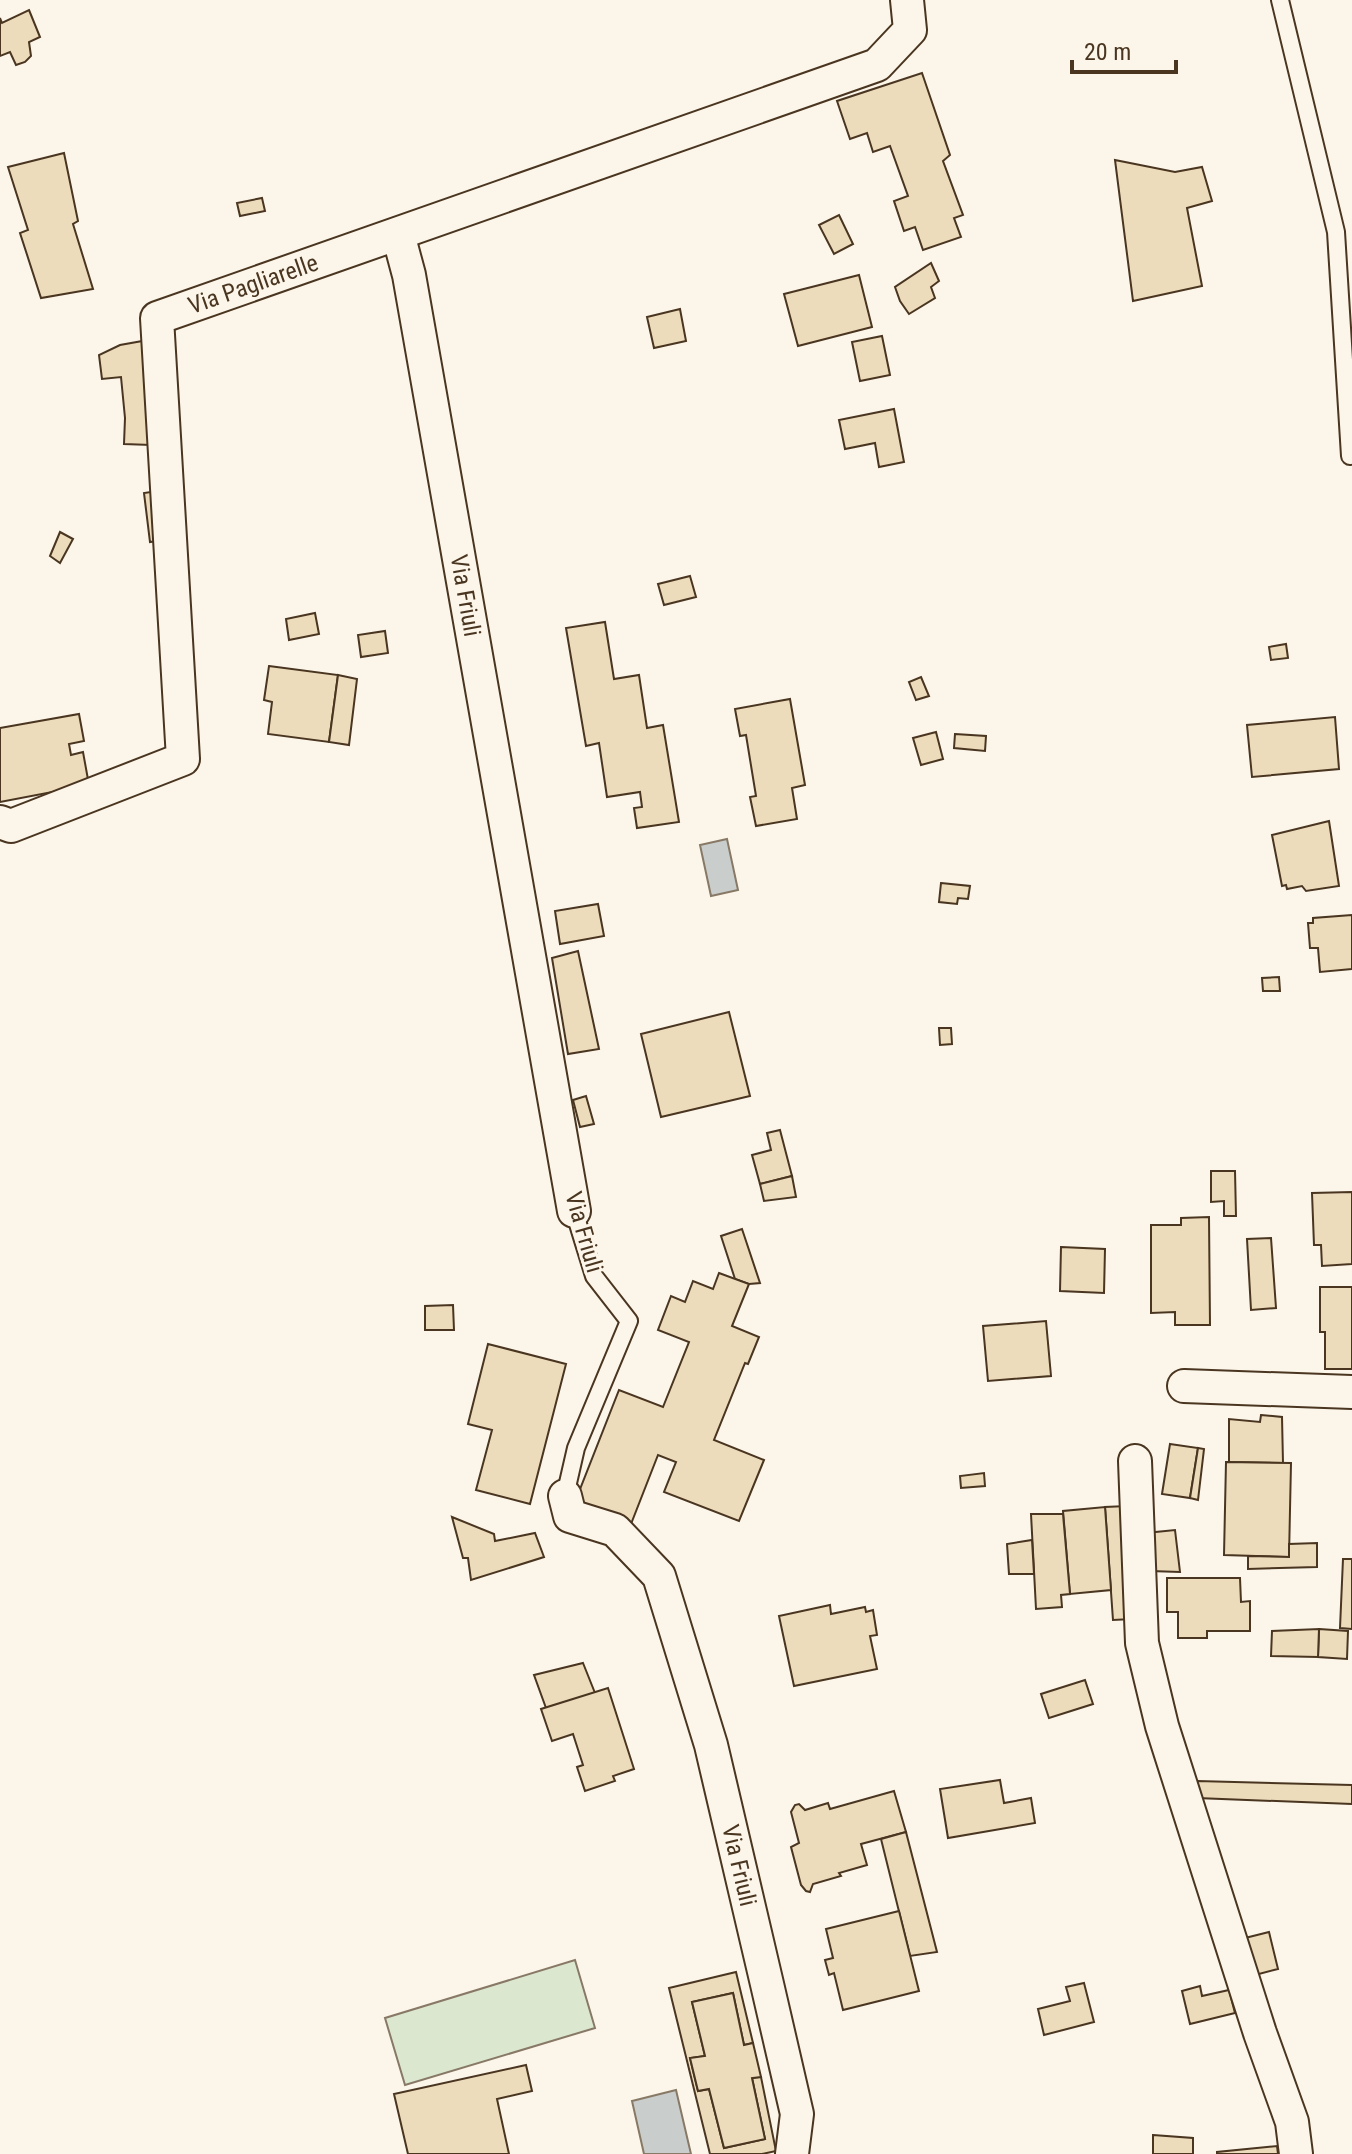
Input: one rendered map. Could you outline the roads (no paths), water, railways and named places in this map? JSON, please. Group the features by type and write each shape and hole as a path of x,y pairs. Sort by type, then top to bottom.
{"street":[{"name":"Via Pagliarelle","path":"0,822 11,826 183,759 157,318 877,65 910,30 907,0"},
{"name":"Via Friuli","path":"398,234 409,275 574,1211"},
{"path":"1184,1386 1352,1392"},
{"path":"1135,1461 1142,1643 1162,1726 1260,2033 1292,2122 1296,2154"},
{"name":"Via Friuli","path":"565,1496 570,1516 615,1530 659,1576 711,1745 797,2114 792,2154"}],"lane":[{"path":"1280,0 1336,232 1350,456"},
{"name":"Via Friuli","path":"565,1496 576,1448 629,1321 594,1276 574,1211"}]}
